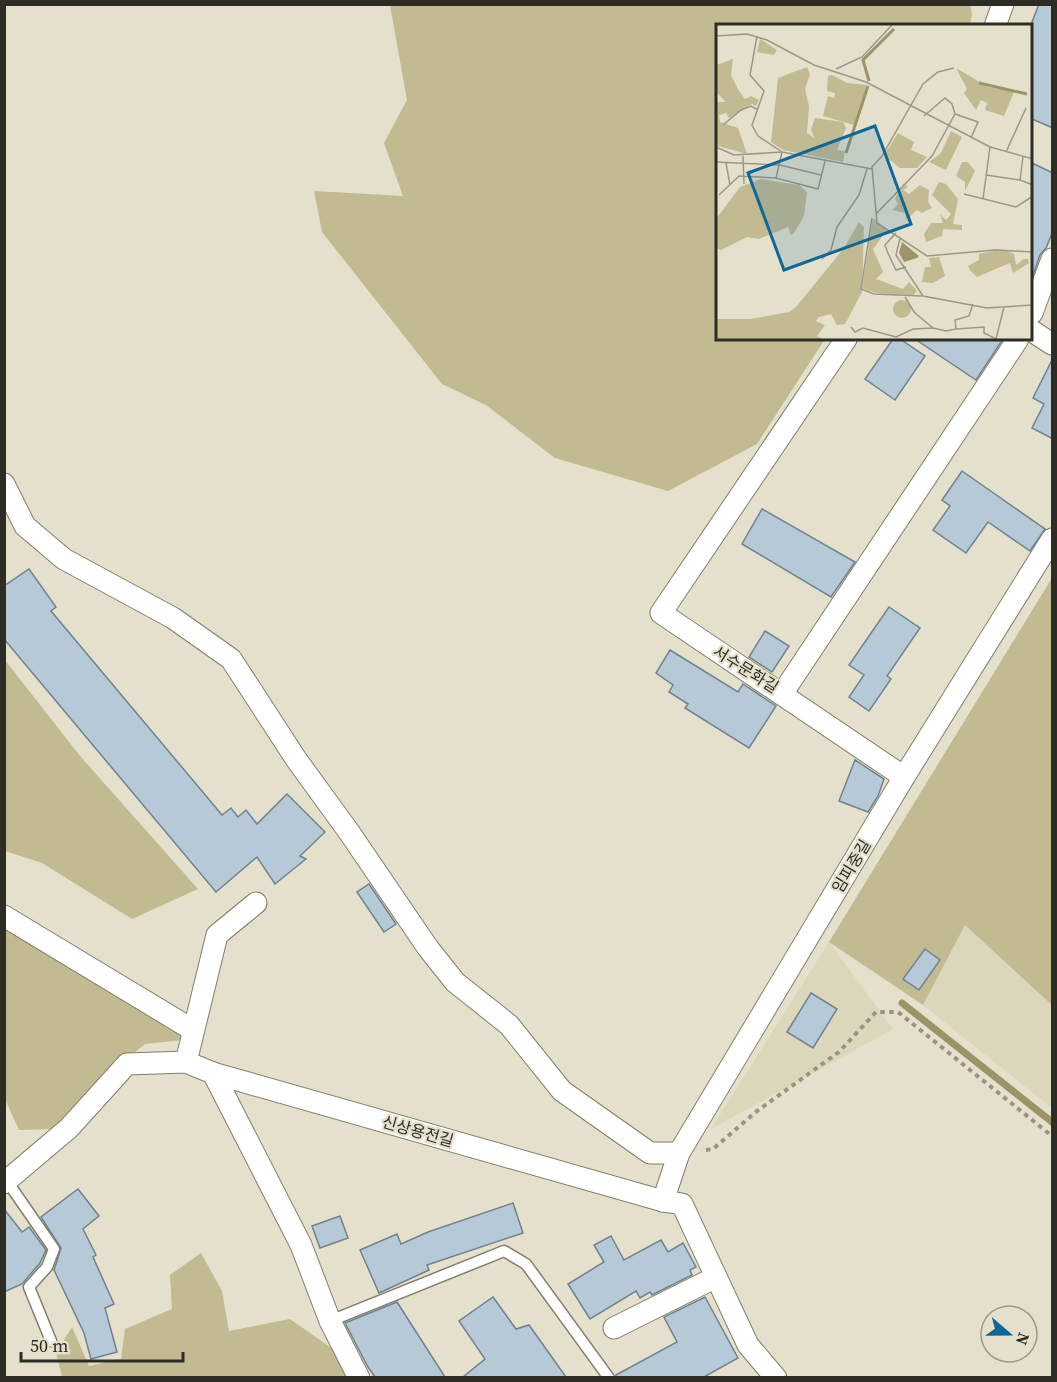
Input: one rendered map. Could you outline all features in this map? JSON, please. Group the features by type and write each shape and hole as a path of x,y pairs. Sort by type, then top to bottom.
{"street":[{"path":"996,24 1003,4"},
{"path":"1033,310 1053,259"},
{"path":"1033,332 1053,344"},
{"name":"서수문화길","path":"845,340 662,614 782,694 1017,340"},
{"path":"4,484 25,526 64,559 173,618 231,659 296,759 428,948 455,982 509,1025 562,1091 650,1153 679,1153"},
{"name":"임피중길","path":"663,1201 679,1153 904,777 1053,538"},
{"path":"782,694 904,777"},
{"path":"186,1062 218,935 256,903"},
{"path":"4,916 193,1030"},
{"name":"신상용전길","path":"6,1182 69,1128 127,1064 186,1062 213,1073 663,1201 682,1204 748,1345 776,1377"},
{"path":"213,1073 301,1245 330,1321 359,1377"},
{"path":"614,1328 716,1276"}],"lane":[{"path":"6,1182 54,1249 48,1267 29,1287 51,1341"},
{"path":"330,1321 504,1251 526,1264 609,1377"}],"path":[{"path":"679,1153 713,1149 757,1111 839,1052 876,1012 898,1012 1053,1136"}],"shaded area":[{"path":"970,4 972,14 970,24 716,24 716,340 824,340 757,444 668,491 555,458 486,405 442,384 322,232 314,191 403,196 384,143 407,100 390,5"},
{"path":"1052,578 1052,1005 965,925 923,1005 829,942"},
{"path":"5,660 80,756 198,889 132,919 42,863 5,851"},
{"path":"1052,802 1052,1108 923,1005 965,925"},
{"path":"4,917 100,973 147,989 183,1040 145,1044 94,1085 54,1129 19,1130 5,1099"},
{"path":"829,942 893,1029 711,1129"},
{"path":"201,1253 222,1291 229,1331 290,1319 361,1369 367,1377 62,1377 56,1353 72,1327 89,1366 121,1359 125,1329 172,1309 170,1275"}],"building":[{"path":"1039,4 1053,4 1053,128 1033,119 1032,22"},
{"path":"1033,163 1053,173 1053,231 1046,248 1040,255 1033,275"},
{"path":"892,340 901,340 925,356 895,400 865,379"},
{"path":"916,340 1002,340 976,380"},
{"path":"1053,358 1053,439 1032,428 1044,404 1033,398"},
{"path":"962,471 1045,529 1030,551 988,522 966,553 933,530 950,506 942,500"},
{"path":"762,509 855,562 831,597 742,544"},
{"path":"29,569 56,607 51,611 222,815 231,808 238,817 246,810 257,824 287,794 325,832 300,856 306,859 275,884 257,857 216,892 4,639 4,586"},
{"path":"889,607 920,628 887,676 891,679 869,711 849,697 864,675 849,665"},
{"path":"765,631 789,646 772,672 749,657"},
{"path":"670,650 738,692 743,684 776,706 749,748 685,708 688,704 669,692 673,685 656,673"},
{"path":"855,760 884,779 878,796 868,812 839,801"},
{"path":"369,884 396,924 384,932 357,892"},
{"path":"925,949 940,960 919,990 903,979"},
{"path":"811,993 837,1009 813,1048 787,1032"},
{"path":"78,1189 99,1216 83,1229 96,1255 93,1257 114,1304 105,1308 117,1352 91,1359 84,1333 54,1270 61,1248 41,1217"},
{"path":"513,1203 523,1233 427,1265 429,1270 379,1293 360,1250 397,1234 401,1244 428,1232"},
{"path":"4,1209 22,1232 29,1227 46,1250 40,1263 22,1284 4,1292"},
{"path":"340,1216 348,1238 320,1248 312,1226"},
{"path":"611,1236 624,1260 661,1240 668,1252 683,1243 696,1267 690,1270 692,1275 652,1295 650,1292 640,1298 636,1291 590,1319 568,1284 604,1262 594,1245"},
{"path":"493,1297 516,1329 529,1325 566,1377 463,1377 485,1359 459,1321"},
{"path":"705,1297 738,1358 704,1377 616,1377 677,1342 664,1317"},
{"path":"397,1302 445,1377 375,1377 368,1367 345,1323"}],"waterway":[{"path":"902,1003 1052,1122"}]}
